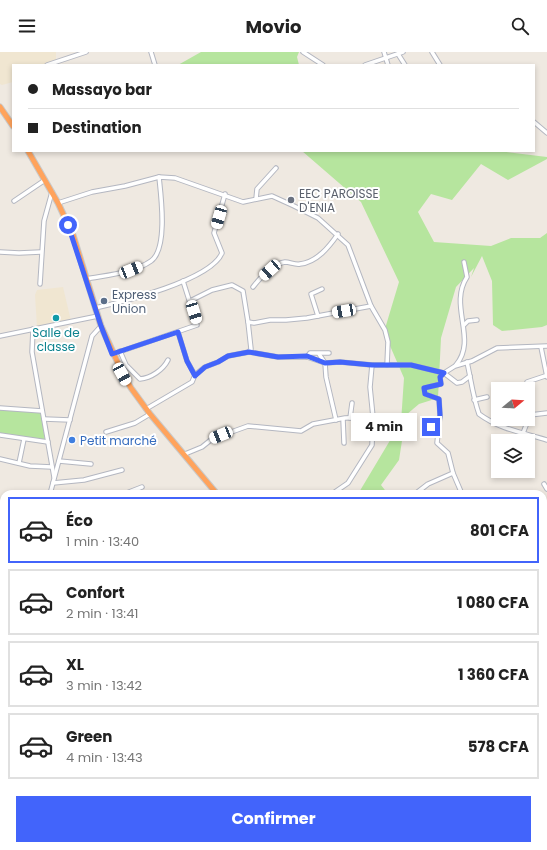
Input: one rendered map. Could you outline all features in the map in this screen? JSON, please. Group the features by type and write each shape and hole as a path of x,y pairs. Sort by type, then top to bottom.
{"highway":[{"path":"0,107 12,125"},
{"path":"29,152 58,203 73,236 101,326 112,354 130,388 148,412 214,490"}],"street":[{"path":"49,64 86,52"},
{"path":"151,52 155,64"},
{"path":"384,52 388,64"},
{"path":"374,63 403,52"},
{"path":"432,52 439,64"},
{"path":"306,53 322,64"},
{"path":"398,54 403,64"},
{"path":"535,123 547,133"},
{"path":"256,199 257,189 276,168"},
{"path":"86,279 131,270 154,258 162,233 159,177"},
{"path":"58,203 92,192 125,186 159,177 175,178 225,194 243,202 269,196 276,197 318,218 338,234 352,252 370,306 385,330 388,338 387,365"},
{"path":"14,201 45,180"},
{"path":"40,284 44,221 52,192"},
{"path":"95,308 140,296 183,281 212,264 222,256 222,250 214,233 225,194"},
{"path":"253,287 270,270 283,263 300,264 313,259 327,249 338,234"},
{"path":"1,251 19,253 41,252"},
{"path":"455,366 459,361 464,344 464,325 459,303 462,284 467,277 464,262"},
{"path":"112,354 197,326 183,281"},
{"path":"190,301 212,290 232,285 243,291 251,349 249,352"},
{"path":"318,316 311,294 322,289"},
{"path":"248,322 254,324 270,320 286,320 318,316 370,306"},
{"path":"0,336 98,316"},
{"path":"464,325 468,322 477,320"},
{"path":"51,490 92,336 101,326"},
{"path":"33,329 32,352 54,478"},
{"path":"178,332 187,361 195,376"},
{"path":"460,490 453,473 448,453 437,443 440,415 439,399 425,394 424,388 441,384 440,377 455,366 503,347 547,346"},
{"path":"527,382 546,377 541,347"},
{"path":"120,351 126,365 140,379 158,372 165,366 168,360"},
{"path":"106,432 135,423 148,412 192,382 195,376 205,367 228,356 249,352 278,357 307,356 325,363 340,362 372,365 411,365 444,373 457,383 462,382 470,376"},
{"path":"307,356 310,353 329,353"},
{"path":"319,354 325,363 326,377 336,420"},
{"path":"467,362 474,400 479,414 484,418 522,434 530,434"},
{"path":"338,490 348,483 370,449 373,417 370,387 372,365"},
{"path":"474,400 487,397"},
{"path":"350,418 352,403"},
{"path":"0,408 42,411"},
{"path":"535,415 547,413"},
{"path":"185,454 202,447 212,439 248,426 301,431 313,424 350,418 373,417"},
{"path":"44,419 70,420"},
{"path":"342,419 344,443"},
{"path":"431,427 439,425"},
{"path":"522,434 526,426"},
{"path":"0,435 48,442"},
{"path":"535,436 547,440"},
{"path":"19,463 24,439"},
{"path":"0,459 30,466 52,467"},
{"path":"59,461 91,464"},
{"path":"53,483 84,480 122,470"},
{"path":"420,490 428,484 453,473"},
{"path":"544,484 547,489"},
{"path":"134,490 142,487"},
{"path":"0,806 0,839"}],"shaded area":[{"path":"0,52 56,52 56,64 12,64 12,82 2,85 0,84"},
{"path":"63,287 71,321 37,327 35,295 37,290"}],"green space":[{"path":"201,52 299,52 297,57 299,64 180,64"},
{"path":"303,152 507,152 547,157 547,159 508,180 481,164 452,200 431,194 418,212 434,242 491,246 511,238 540,238 547,233 547,325 542,327 502,331 493,325 492,281 482,256 471,277 474,268 456,287 441,338 438,398 419,404 406,415 399,460 381,485 385,490 360,490 401,422 404,378 384,332 399,282 361,202"},
{"path":"0,409 41,411 45,440 0,435"}],"place":[{"name":"EEC PAROISSE D'ENIA","path":"291,200"},
{"name":"Express Union","path":"104,301"},
{"name":"Salle de classe","path":"56,318"},
{"name":"Petit marché","path":"72,440"}],"route":[{"path":"68,225 73,236 101,326 112,354 178,332 184,347 185,356 195,376 205,367 228,356 249,352 265,356 278,357 307,356 325,363 340,362 372,365 411,365 444,373 440,377 441,384 424,388 425,394 439,399 439,425 431,427"}]}
